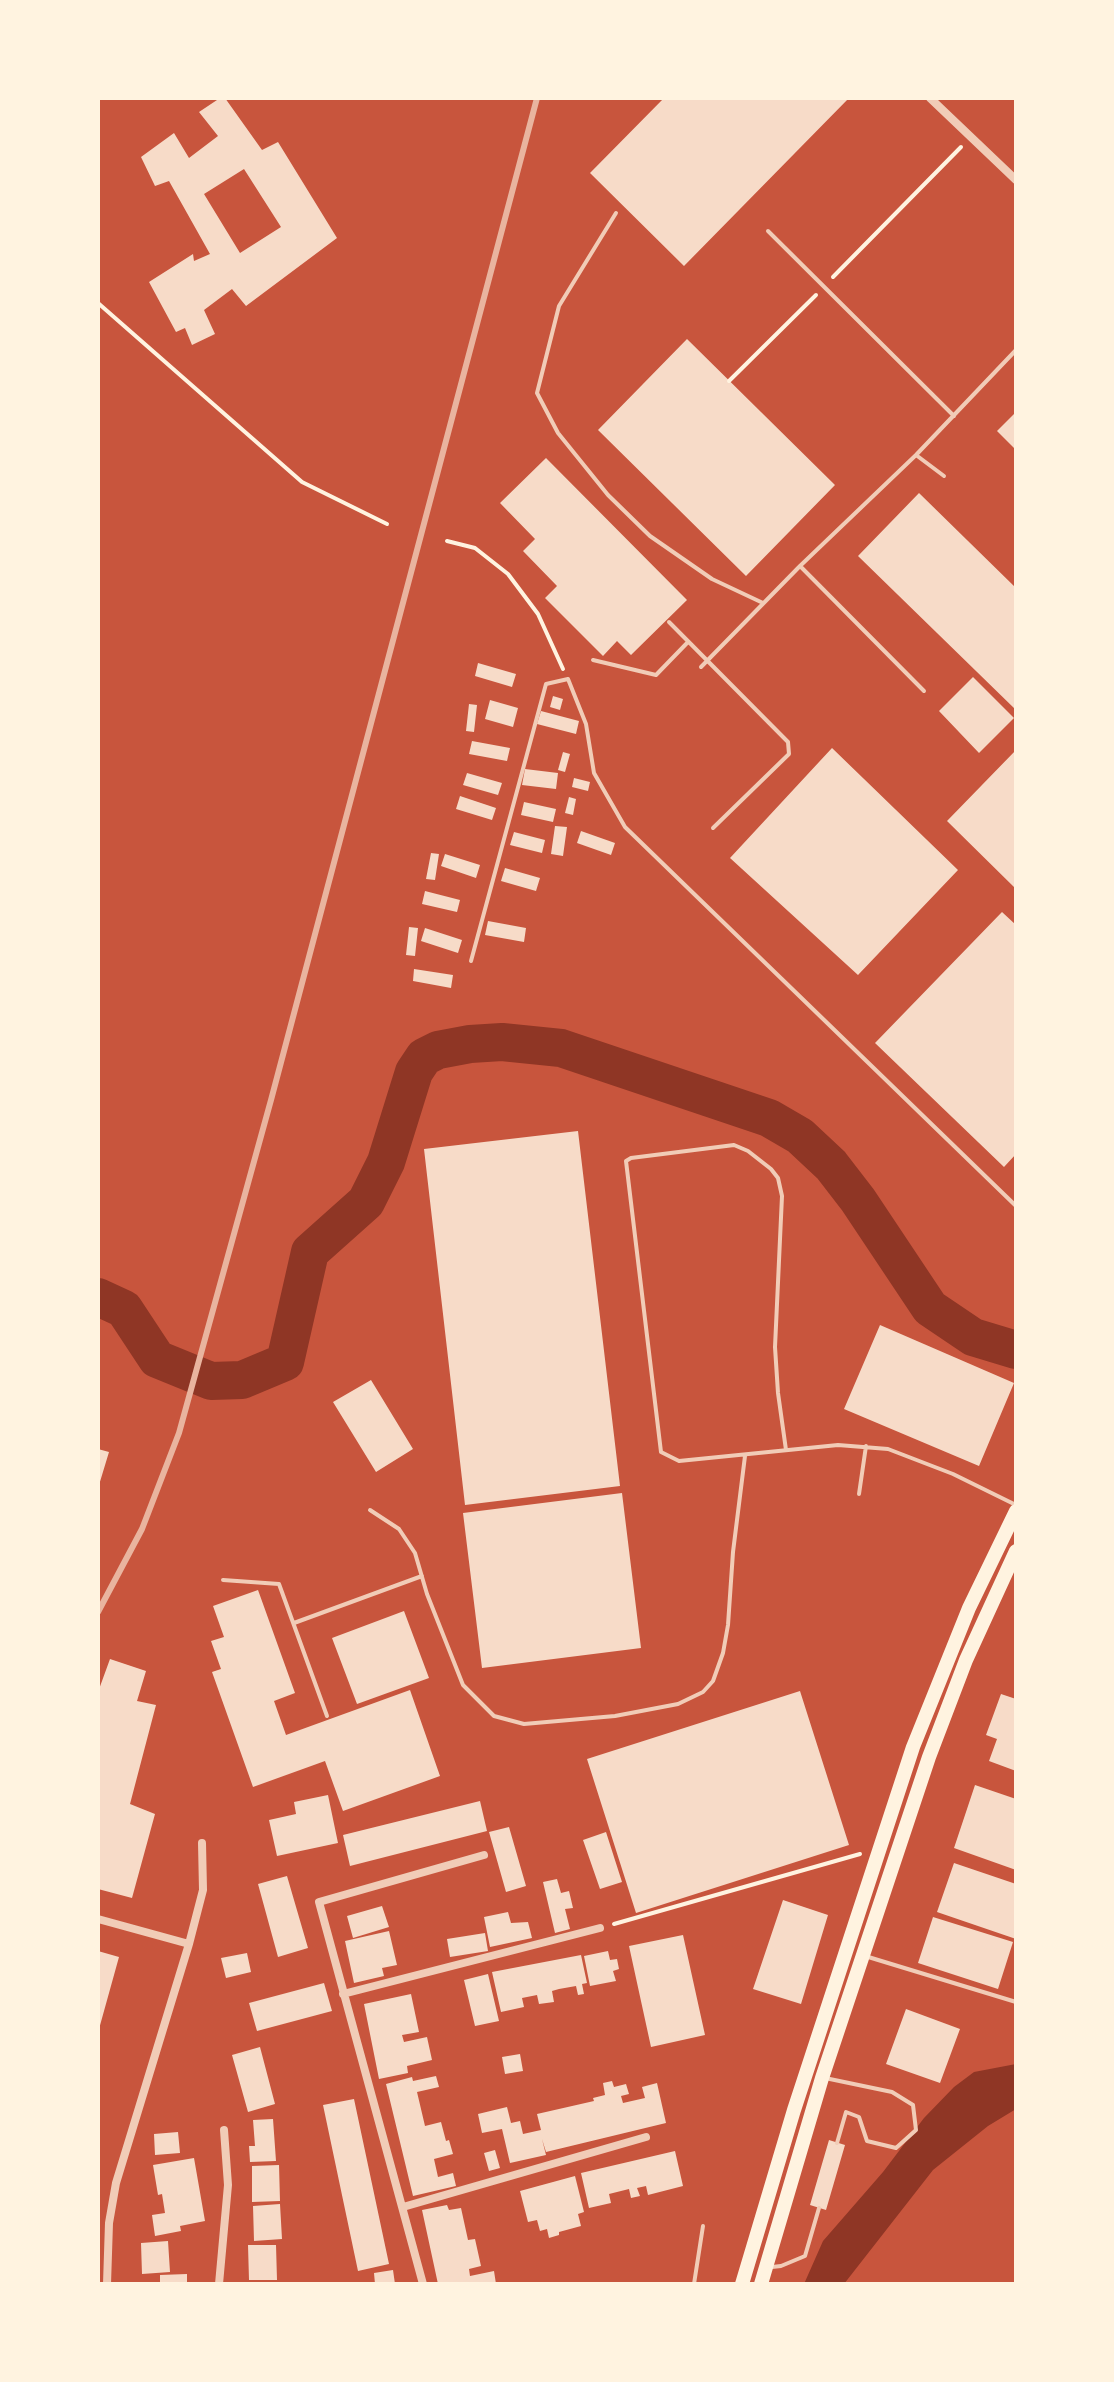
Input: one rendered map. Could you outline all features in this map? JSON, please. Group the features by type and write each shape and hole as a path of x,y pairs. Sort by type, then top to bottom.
{"highway":[{"path":"742,2284 794,2110 913,1747 969,1608 1016,1511"},
{"path":"761,2284 822,2078 951,1696 1016,1551"}],"street":[{"path":"930,98 1016,180"},
{"path":"107,2284 109,2223 116,2183 203,1890 202,1843"},
{"path":"423,2284 319,1902 484,1855"},
{"path":"98,1919 189,1944"},
{"path":"343,1994 600,1928"},
{"path":"219,2284 228,2185 224,2130"},
{"path":"403,2207 646,2137"}],"lane":[{"path":"616,213 559,306 537,393 558,433 608,495 650,536 712,579 763,603"},
{"path":"768,231 954,416"},
{"path":"701,667 800,566 916,455 1016,350"},
{"path":"916,455 944,476"},
{"path":"800,566 924,691"},
{"path":"669,622 788,742 789,754 713,828"},
{"path":"593,660 656,675 688,642"},
{"path":"471,961 546,684 568,679 586,724 594,773 625,827 1016,1206"},
{"path":"786,1450 775,1347 782,1196 778,1178 760,1160 734,1145 631,1158 626,1161 661,1452 679,1461 838,1445 866,1446 907,1454 1016,1505"},
{"path":"859,1494 866,1446"},
{"path":"370,1510 399,1529 415,1553 463,1685 494,1716 524,1724 548,1724 615,1716 678,1704 703,1692 713,1681 723,1653 746,1455"},
{"path":"294,1623 422,1576"},
{"path":"223,1580 279,1584 327,1716"},
{"path":"863,1955 1016,2002"},
{"path":"822,2078 892,2092 913,2105 916,2130 896,2148 867,2141 859,2117 846,2112 837,2143"},
{"path":"765,2267 781,2266 805,2256 819,2208"},
{"path":"694,2284 703,2226"}],"path":[{"path":"729,381 971,136"},
{"path":"98,303 302,482 387,524"},
{"path":"447,541 475,548 508,574 538,614 568,679"},
{"path":"600,1928 864,1853"}],"shaded area":[{"path":"1016,2064 1016,2109 988,2126 933,2170 844,2284 804,2284 823,2241 883,2172 924,2118 954,2087 974,2072"}],"building":[{"path":"225,98 262,150 278,142 337,238 246,306 232,289 204,310 215,334 192,345 185,328 176,332 149,282 193,254 194,261 210,254 169,181 155,186 141,157 174,133 189,158 218,136 199,112","holes":["244,169 281,227 240,253 204,194"]},
{"path":"664,98 849,98 684,266 590,173"},
{"path":"687,339 835,485 746,576 598,430"},
{"path":"1016,412 1016,450 997,431"},
{"path":"546,458 687,600 631,655 617,641 603,656 545,598 557,586 523,551 535,539 500,503"},
{"path":"919,493 1016,588 1016,710 858,556"},
{"path":"478,663 516,674 512,687 475,676"},
{"path":"973,677 1014,718 979,753 939,711"},
{"path":"553,696 563,699 560,710 550,707"},
{"path":"490,700 518,708 513,727 485,719"},
{"path":"469,704 477,705 474,732 466,731"},
{"path":"541,711 579,721 576,734 537,724"},
{"path":"472,741 510,748 507,761 469,754"},
{"path":"832,748 958,870 858,975 730,858"},
{"path":"1016,750 1016,889 947,821"},
{"path":"563,752 570,754 565,772 558,770"},
{"path":"525,769 558,773 556,789 522,785"},
{"path":"467,773 502,783 498,795 463,785"},
{"path":"574,778 590,782 588,791 572,787"},
{"path":"460,796 496,808 492,820 456,809"},
{"path":"569,797 576,799 573,815 565,813"},
{"path":"524,802 556,809 553,822 521,815"},
{"path":"555,826 567,827 563,856 551,854"},
{"path":"581,831 615,843 611,855 577,843"},
{"path":"514,832 545,840 542,853 510,845"},
{"path":"431,853 439,854 435,880 426,879"},
{"path":"445,854 480,865 476,878 441,866"},
{"path":"505,868 540,878 536,891 501,881"},
{"path":"425,891 460,900 457,912 422,904"},
{"path":"1002,912 1016,925 1016,1154 1004,1167 875,1043"},
{"path":"488,921 526,928 524,942 485,935"},
{"path":"409,927 418,928 415,956 406,955"},
{"path":"425,928 462,940 458,953 421,941"},
{"path":"414,969 453,975 451,988 413,981"},
{"path":"578,1131 620,1486 465,1505 424,1149"},
{"path":"880,1325 1014,1383 979,1466 844,1409"},
{"path":"371,1380 413,1449 376,1472 333,1402"},
{"path":"98,1449 109,1452 99,1485 98,1485"},
{"path":"622,1493 641,1648 482,1668 463,1513"},
{"path":"258,1590 295,1693 274,1701 286,1735 410,1690 440,1776 343,1811 325,1761 253,1787 212,1672 221,1669 211,1641 224,1637 213,1606"},
{"path":"404,1611 429,1678 357,1704 332,1638"},
{"path":"110,1659 146,1671 137,1701 156,1705 130,1804 155,1814 132,1898 98,1889 98,1692"},
{"path":"800,1691 849,1845 636,1913 587,1759"},
{"path":"1001,1694 1016,1699 1016,1771 989,1761 997,1739 986,1735"},
{"path":"975,1785 1016,1799 1016,1870 954,1848"},
{"path":"328,1795 338,1843 277,1856 269,1820 296,1814 294,1802"},
{"path":"480,1801 487,1831 350,1866 343,1835"},
{"path":"509,1827 526,1886 506,1892 489,1832"},
{"path":"606,1832 622,1882 600,1889 583,1840"},
{"path":"954,1863 1016,1884 1016,1939 937,1912"},
{"path":"287,1876 308,1948 278,1957 258,1884"},
{"path":"557,1879 561,1893 569,1891 573,1908 565,1909 570,1929 555,1933 543,1882"},
{"path":"783,1900 828,1915 801,2004 753,1989"},
{"path":"382,1906 389,1927 353,1938 347,1916"},
{"path":"508,1912 511,1923 528,1922 532,1938 490,1947 484,1917"},
{"path":"933,1917 1013,1942 998,1989 918,1963"},
{"path":"389,1931 397,1965 382,1968 384,1976 354,1983 345,1941"},
{"path":"485,1933 488,1951 450,1957 447,1939"},
{"path":"683,1935 705,2035 651,2047 629,1946"},
{"path":"98,1951 119,1957 99,2029 98,2029"},
{"path":"608,1951 610,1960 617,1959 619,1969 613,1971 616,1981 590,1986 584,1956"},
{"path":"247,1953 251,1972 226,1978 221,1958"},
{"path":"581,1955 587,1983 582,1984 584,1994 578,1995 576,1986 559,1989 552,1991 554,2002 539,2004 537,1995 522,1998 524,2007 501,2012 492,1972"},
{"path":"488,1974 499,2021 475,2026 464,1980"},
{"path":"324,1983 332,2011 257,2031 249,2003"},
{"path":"411,1994 419,2032 402,2035 404,2042 427,2037 432,2060 407,2066 408,2073 379,2079 364,2004"},
{"path":"906,2009 960,2029 940,2083 886,2064"},
{"path":"260,2047 275,2104 248,2112 232,2055"},
{"path":"520,2054 523,2071 505,2074 502,2057"},
{"path":"436,2076 439,2087 417,2092 425,2126 441,2122 453,2154 434,2159 438,2177 453,2173 456,2186 413,2196 386,2084 412,2077 413,2081"},
{"path":"612,2081 614,2087 626,2084 629,2094 621,2096 623,2103 645,2098 642,2087 657,2083 666,2123 546,2152 542,2139 546,2155 510,2163 502,2129 482,2133 478,2114 507,2107 511,2123 520,2121 523,2134 541,2130 537,2114 594,2101 593,2098 605,2095 603,2083"},
{"path":"354,2099 389,2264 358,2271 323,2105"},
{"path":"273,2119 276,2161 250,2162 249,2146 255,2146 253,2120"},
{"path":"178,2132 180,2153 155,2155 154,2134"},
{"path":"829,2140 845,2145 826,2210 810,2205"},
{"path":"495,2150 500,2168 489,2171 484,2153"},
{"path":"675,2151 683,2186 648,2195 646,2186 637,2188 640,2196 631,2198 629,2189 609,2194 611,2203 589,2208 581,2173"},
{"path":"194,2158 205,2221 180,2226 181,2231 155,2236 152,2215 165,2213 162,2194 158,2195 153,2165"},
{"path":"279,2165 280,2201 252,2202 252,2166"},
{"path":"575,2176 584,2212 578,2214 581,2226 549,2238 547,2229 540,2231 537,2220 528,2222 520,2191"},
{"path":"280,2204 282,2239 254,2241 253,2206"},
{"path":"447,2205 449,2210 461,2208 468,2240 475,2239 481,2266 469,2269 470,2276 494,2271 496,2284 438,2284 422,2210"},
{"path":"168,2241 170,2272 142,2274 141,2243"},
{"path":"248,2245 276,2245 277,2280 249,2280"},
{"path":"393,2270 395,2284 375,2284 374,2273"},
{"path":"187,2274 187,2284 160,2284 160,2275"}],"waterway":[{"path":"98,1297 124,1309 157,1359 211,1381 242,1380 285,1362 310,1252 366,1202 386,1162 414,1072 424,1057 438,1050 502,1042 561,1048 769,1118 800,1136 831,1165 858,1200 930,1308 973,1337 1016,1350"}],"railway":[{"path":"98,1612 142,1529 179,1433 271,1100 537,98"}]}
